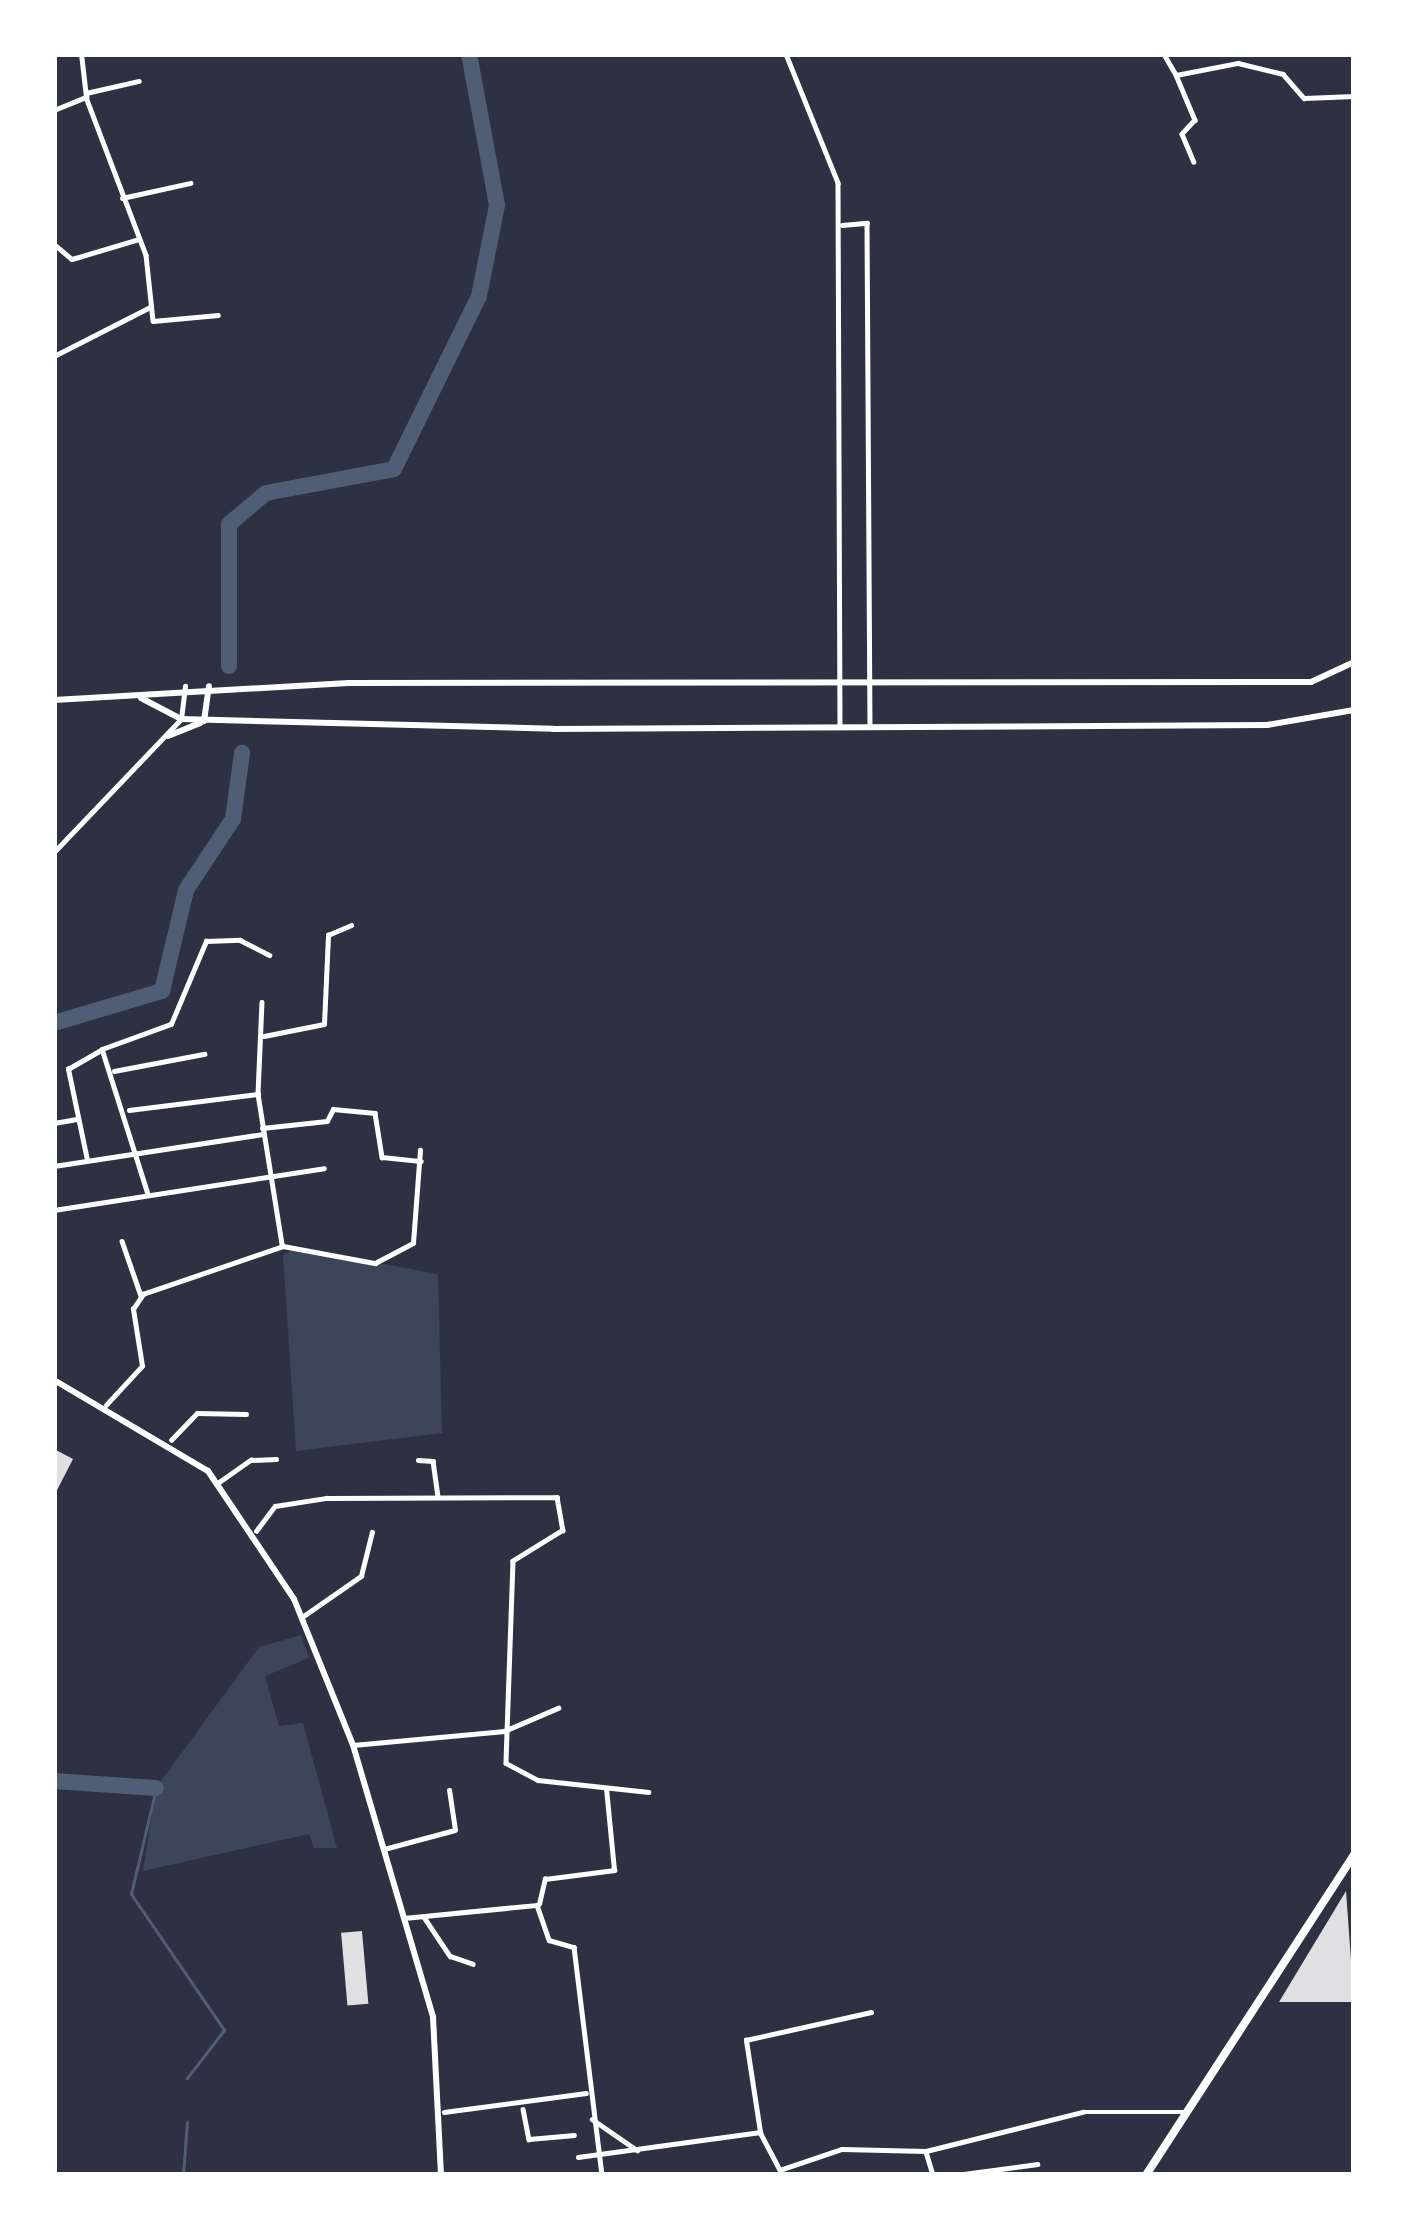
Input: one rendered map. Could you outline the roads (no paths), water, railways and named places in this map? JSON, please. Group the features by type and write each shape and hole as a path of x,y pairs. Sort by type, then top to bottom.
{"main road":[{"path":"54,700 140,698 185,686 267,684 1311,682 1354,662"},
{"path":"208,721 212,685"},
{"path":"140,698 181,719 264,725 1285,724 1354,710"},
{"path":"168,736 208,721"},
{"path":"54,1380 172,1440 219,1482 256,1532 302,1617 353,1745 404,1918 444,2112 441,2175"},
{"path":"1146,2175 1354,1855"}],"street":[{"path":"81,54 86,95 139,239 150,307 163,326 218,315"},
{"path":"785,54 835,169 841,225 840,727"},
{"path":"1164,54 1195,120 1182,134 1194,162"},
{"path":"1176,75 1238,63 1282,74 1304,98 1354,97"},
{"path":"54,110 86,95 139,81"},
{"path":"122,198 190,183"},
{"path":"841,225 867,224 870,727"},
{"path":"54,244 72,259 139,239"},
{"path":"54,356 150,307"},
{"path":"54,852 168,736 181,719 185,686"},
{"path":"264,1036 324,1024 328,935 351,925"},
{"path":"87,1160 68,1069 102,1048 172,1024 206,941 240,940 268,955"},
{"path":"262,1002 258,1094 283,1246"},
{"path":"102,1048 129,1109 148,1194"},
{"path":"114,1071 203,1054"},
{"path":"129,1109 258,1094"},
{"path":"54,1166 327,1121 333,1109 378,1114 385,1160 421,1161"},
{"path":"54,1123 77,1119"},
{"path":"141,1296 283,1246 366,1263 396,1256 413,1243 420,1150"},
{"path":"54,1210 324,1168"},
{"path":"106,1405 142,1366 141,1296 122,1241"},
{"path":"172,1440 196,1413 246,1414"},
{"path":"219,1482 250,1460 277,1459"},
{"path":"418,1460 433,1461 438,1496"},
{"path":"256,1532 283,1504 438,1496 557,1497 563,1530 513,1562 504,1731 517,1773 648,1792"},
{"path":"302,1617 361,1576 372,1532"},
{"path":"353,1745 504,1731 558,1708"},
{"path":"602,2175 586,2093 575,1952 549,1940 537,1905 545,1879 614,1870 606,1789"},
{"path":"384,1849 455,1830 449,1790"},
{"path":"404,1918 537,1905"},
{"path":"422,1915 450,1956 472,1964"},
{"path":"871,2012 746,2040 760,2132 773,2172 859,2146 926,2151 1083,2112 1186,2112"},
{"path":"444,2112 523,2109 534,2096 586,2093"},
{"path":"523,2109 529,2139 574,2135"},
{"path":"592,2119 640,2152"},
{"path":"578,2157 760,2132"},
{"path":"926,2151 934,2175"},
{"path":"956,2175 1037,2164"}],"waterway":[{"path":"229,666 229,524 266,493 394,469 479,296 497,205 469,54"},
{"path":"54,1023 162,991 186,890 233,819 242,753"},
{"path":"54,1781 156,1788"},
{"path":"156,1788 131,1894 224,2030 187,2078"},
{"path":"183,2175 187,2122"}]}
